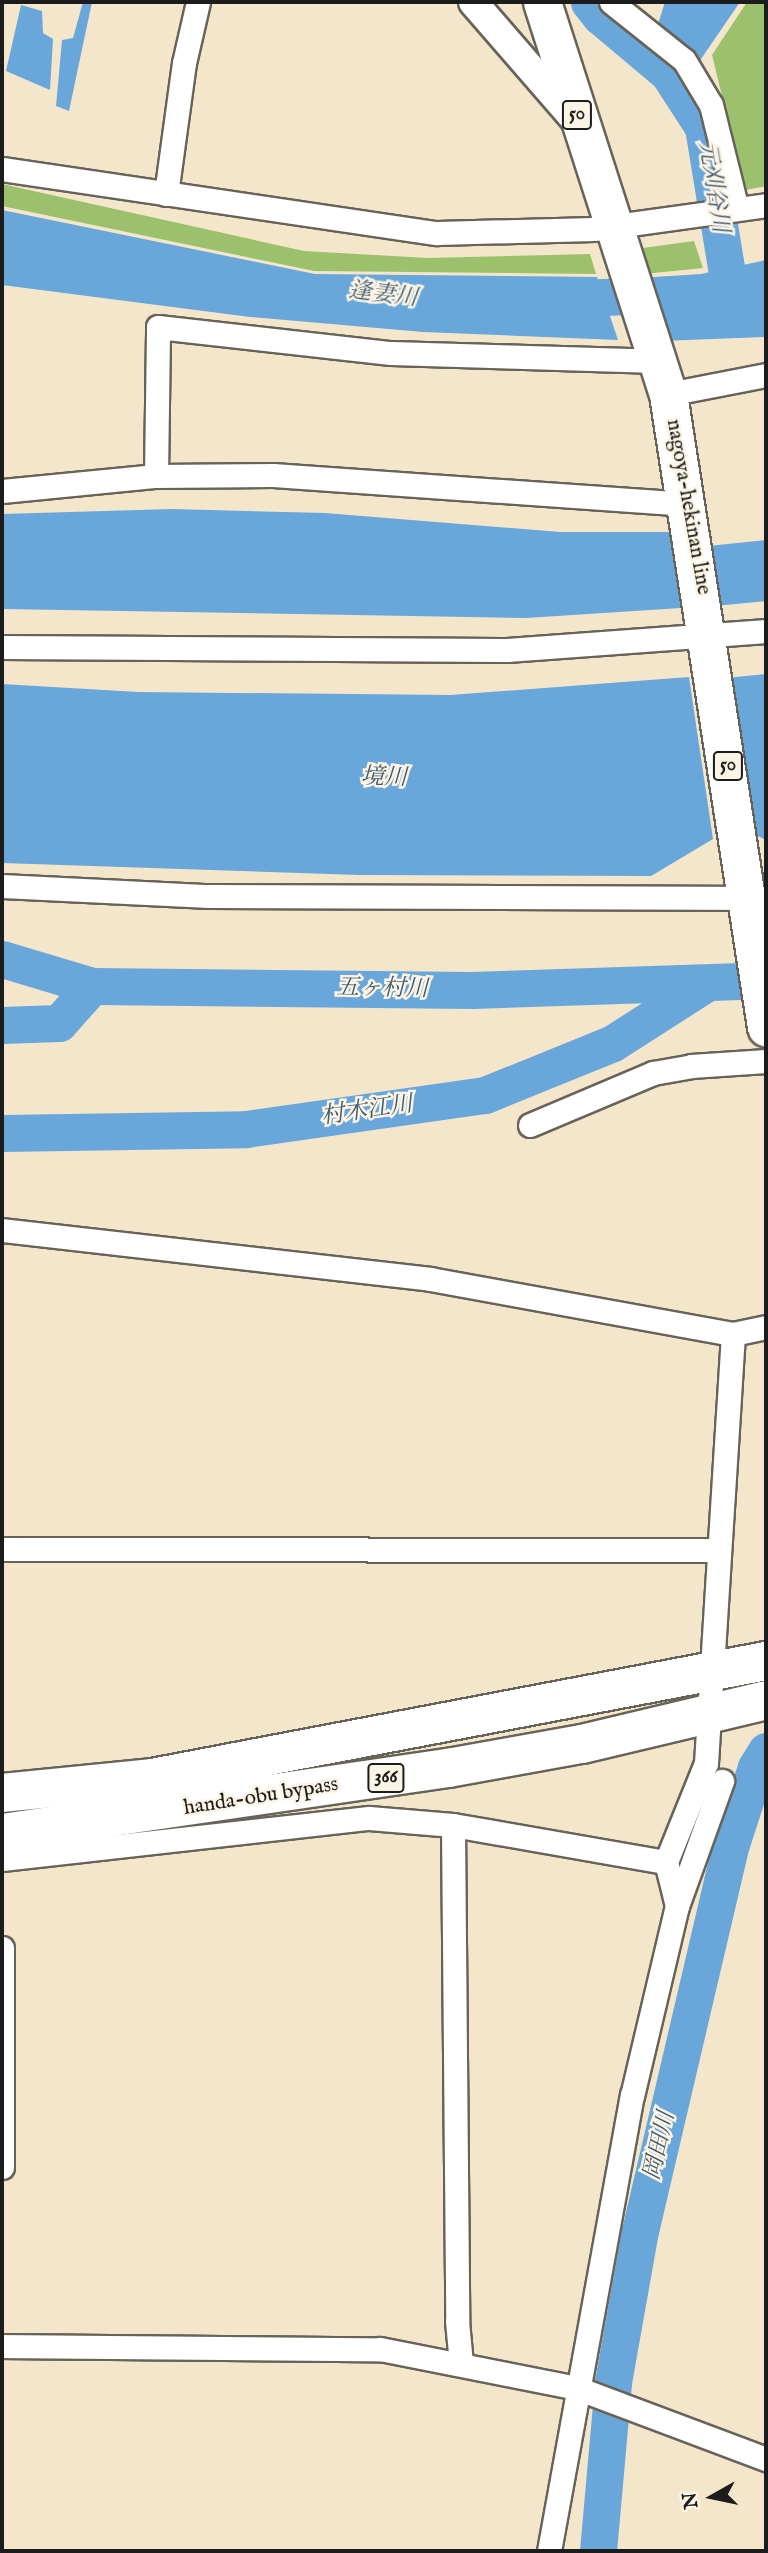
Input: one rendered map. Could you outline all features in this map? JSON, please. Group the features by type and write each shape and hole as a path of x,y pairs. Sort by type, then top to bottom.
{"highway":[{"name":"handa-obu bypass","path":"2,1793 152,1778 766,1661"},
{"name":"handa-obu bypass","path":"2,1833 448,1768 582,1744 766,1700"}],"main road":[{"name":"nagoya-hekinan line","path":"542,2 581,127 628,225 664,378 689,510 752,899 766,1027"}],"street":[{"path":"166,194 198,2"},
{"path":"473,2 581,127"},
{"path":"611,2 684,60 711,105 736,209"},
{"path":"2,169 437,233 628,225 766,205"},
{"path":"156,475 158,327 391,353 664,378 766,375"},
{"path":"2,491 156,475 273,475 689,510"},
{"path":"2,647 49,651 507,650 766,631"},
{"path":"2,886 209,896 752,899"},
{"path":"530,1125 653,1073 691,1066 766,1062"},
{"path":"2,1230 430,1279 733,1334 766,1327"},
{"path":"677,1906 666,1862 706,1763 733,1334"},
{"path":"2,1549 718,1550"},
{"path":"549,2551 632,2096 677,1906 722,1781"},
{"path":"2,1859 369,1818 453,1825 666,1862"},
{"path":"453,1825 457,2321 461,2363"},
{"path":"2,1948 2,2167"},
{"path":"2,2346 380,2349 577,2388 623,2403 766,2459"}],"green space":[{"path":"747,2 766,2 766,186 745,190 712,55"},
{"path":"2,184 304,251 428,258 590,254 596,274 314,271 2,206"},
{"path":"694,241 703,268 634,275 628,250"}],"water":[{"path":"83,2 92,2 69,111 56,106 62,40 73,38"},
{"path":"665,2 740,2 699,62 658,24"},
{"path":"21,5 42,11 43,33 53,39 50,90 6,71"},
{"path":"2,210 315,274 597,277 618,340 423,332 250,317 2,285"},
{"path":"766,260 766,337 661,341 641,278 701,274"},
{"path":"172,509 325,513 560,532 671,532 681,608 526,618 2,609 2,514"},
{"path":"766,540 766,601 715,606 708,546"},
{"path":"766,674 766,840 746,830 725,678"},
{"name":"境川","path":"689,677 713,839 651,876 359,875 2,863 2,684 138,692 450,695"}],"waterway":[{"name":"元刈谷川","path":"589,2 600,16 668,73 703,127 730,292"},
{"name":"逢妻川","path":"554,299 730,292 766,286"},
{"name":"五ヶ村川","path":"2,959 92,986 471,990 766,980"},
{"name":"村木江川","path":"2,1133 246,1129 485,1095 613,1043 705,984"},
{"path":"2,1025 59,1023 92,986"},
{"name":"岡田川","path":"598,2551 613,2382 640,2231 731,1844 756,1767 766,1751"}]}
